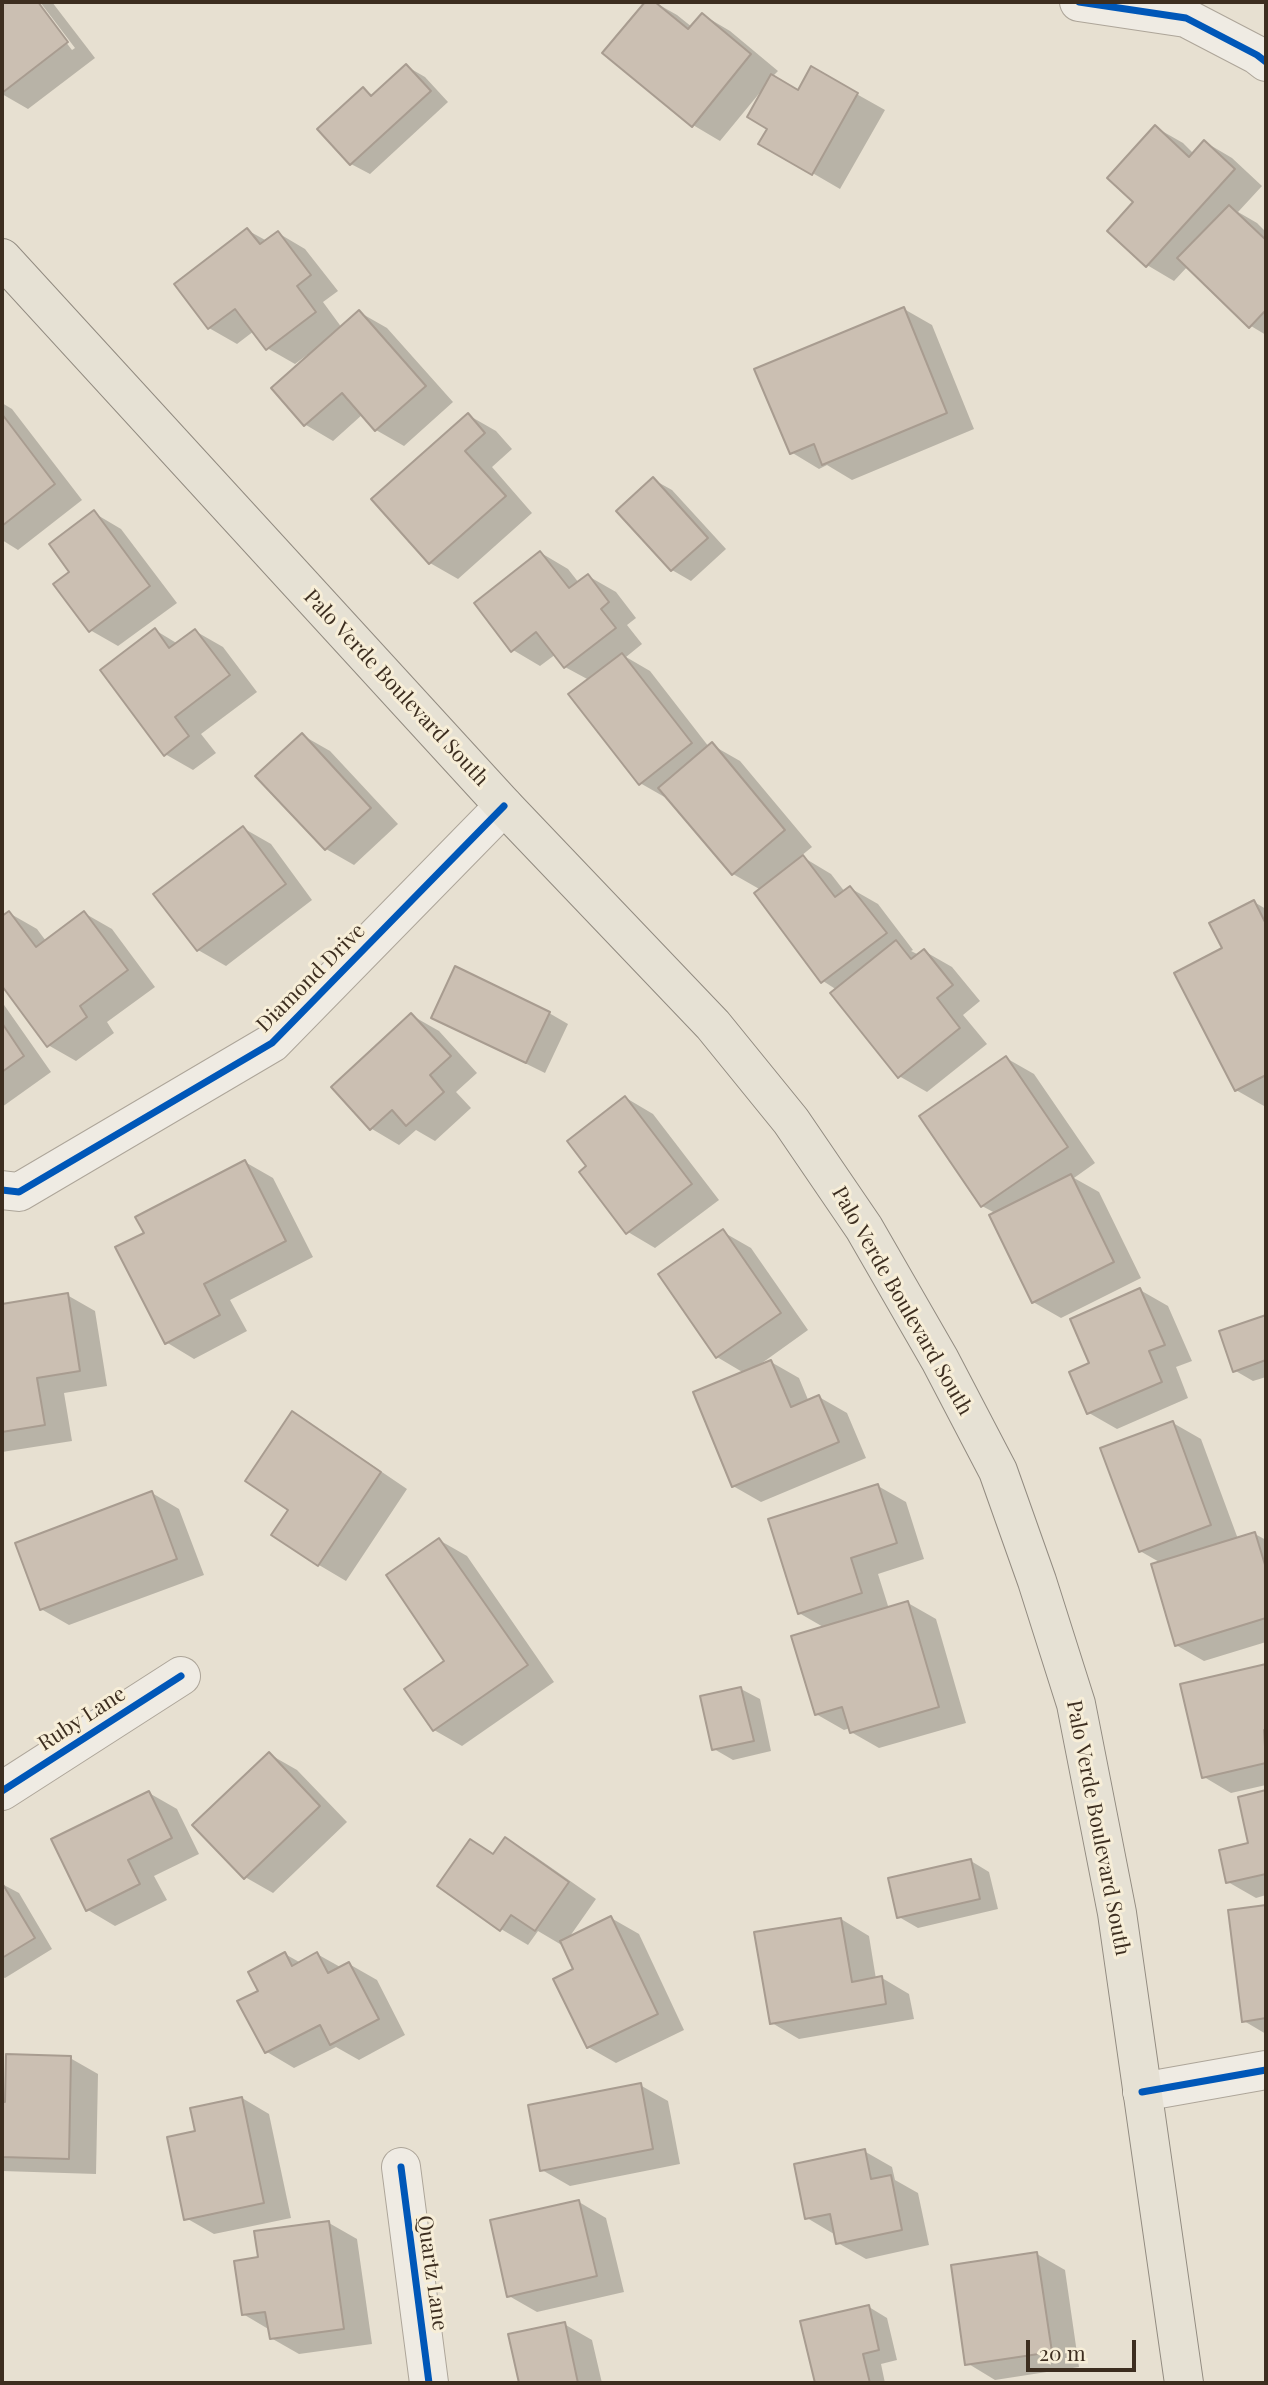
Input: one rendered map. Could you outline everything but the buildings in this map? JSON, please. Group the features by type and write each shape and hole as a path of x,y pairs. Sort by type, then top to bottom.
{"main road":[{"name":"Palo Verde Boulevard South","path":"2,258 505,806 713,1026 790,1121 863,1228 940,1360 998,1471 1076,1704 1117,1913 1184,2383"}],"street":[{"path":"1079,2 1186,18 1266,62"},
{"name":"Diamond Drive","path":"2,1191 19,1192 272,1043 505,806"},
{"name":"Ruby Lane","path":"2,1791 181,1676"},
{"path":"1142,2092 1266,2070"},
{"name":"Quartz Lane","path":"401,2166 429,2383"}],"cycle path":[{"path":"1079,2 1186,18 1266,62"},
{"path":"2,1190 19,1192 272,1043 504,806"},
{"path":"2,1791 181,1676"},
{"path":"1142,2092 1266,2070"},
{"path":"401,2167 429,2383"}]}
